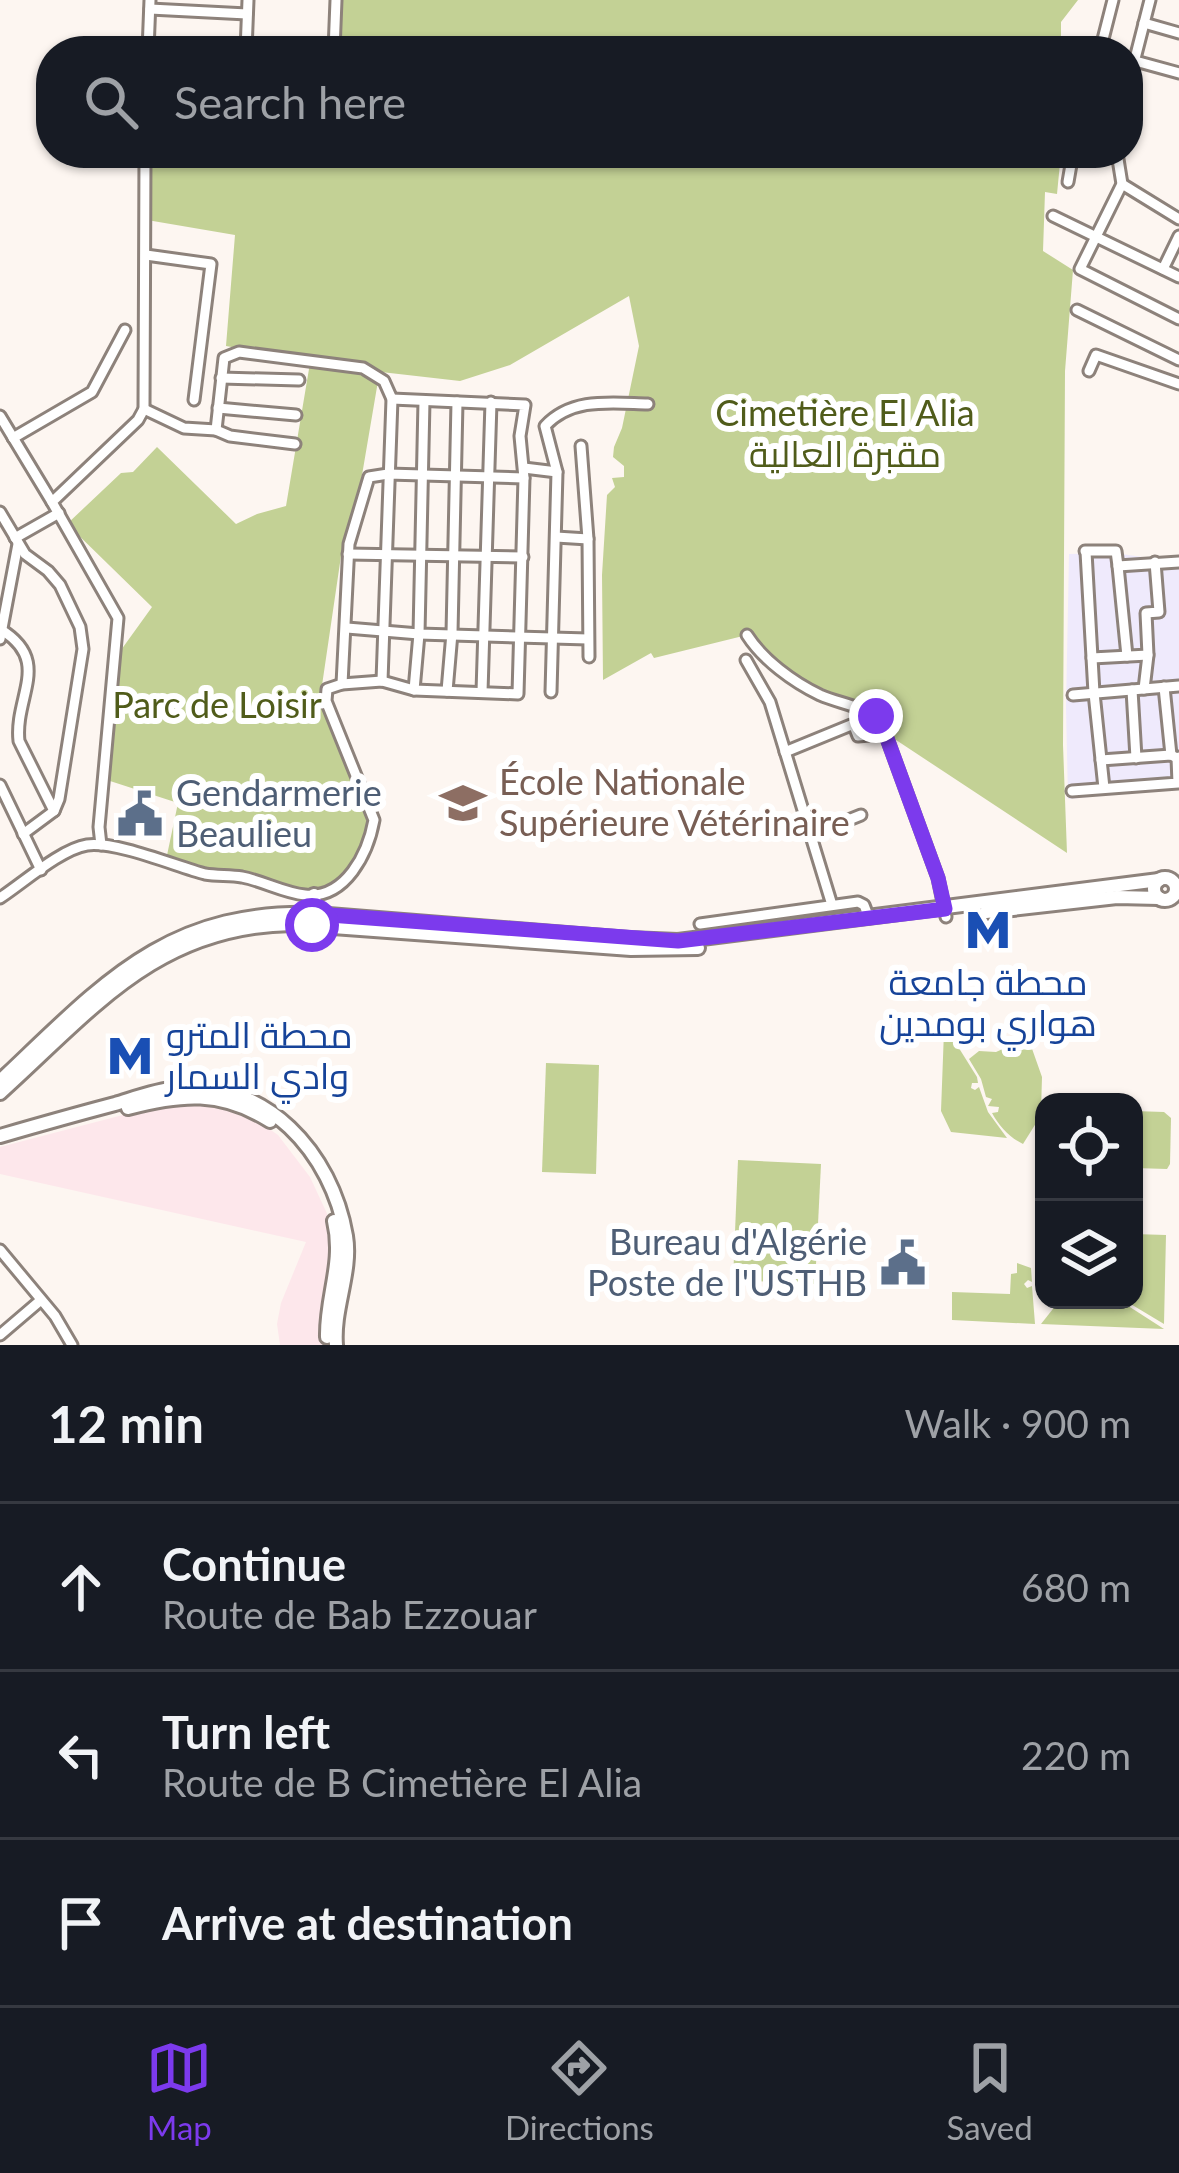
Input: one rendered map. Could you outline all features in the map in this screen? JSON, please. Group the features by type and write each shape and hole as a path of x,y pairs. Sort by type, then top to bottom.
{"main road":[{"path":"310,919 664,950 1000,906 1168,878 1175,886 1170,897 1000,906"},
{"path":"310,895 310,919"},
{"path":"0,1081 98,996 155,959 204,938 256,926 310,919 662,941 946,913"},
{"path":"0,1093 98,996"},
{"path":"0,1140 174,1097 220,1099 266,1118 308,1159 335,1224 339,1255 328,1310 333,1345"}],"street":[{"path":"247,36 248,0"},
{"path":"335,36 336,0"},
{"path":"1104,36 1113,0"},
{"path":"1140,36 1150,0"},
{"path":"149,36 150,4 248,14"},
{"path":"1144,23 1179,33"},
{"path":"1143,63 1179,73"},
{"path":"52,502 144,409 145,168"},
{"path":"1068,182 1070,168"},
{"path":"1119,168 1122,184 1080,269 1179,319"},
{"path":"1122,184 1179,219"},
{"path":"1053,216 1179,277"},
{"path":"1163,269 1178,243"},
{"path":"146,254 211,264 194,400"},
{"path":"1078,310 1179,362 1175,384 1096,356 1089,371"},
{"path":"14,438 92,392 125,330"},
{"path":"216,430 224,358 231,354 363,368 384,381 392,399 382,681"},
{"path":"221,378 299,380"},
{"path":"0,898 76,848 101,845 310,895 332,890 348,879 374,825 326,701 327,688 382,681 414,690 518,694 524,473 520,436 525,405 392,399"},
{"path":"414,690 424,401"},
{"path":"447,691 457,402"},
{"path":"482,692 491,402"},
{"path":"551,692 556,472 545,426 580,403 648,404"},
{"path":"218,408 296,416"},
{"path":"144,409 184,428 295,444"},
{"path":"0,416 118,618 101,845"},
{"path":"580,446 588,539 589,657"},
{"path":"342,684 348,554 369,477 556,472"},
{"path":"0,512 25,554 60,586 80,627 82,649 54,811 23,835"},
{"path":"54,811 19,741 28,662 20,642 0,633 16,540 59,513"},
{"path":"556,537 588,539"},
{"path":"1104,788 1085,551 1116,551 1127,656"},
{"path":"348,554 523,557"},
{"path":"1136,758 1138,690 1148,655 1146,614 1159,612 1155,562"},
{"path":"1118,566 1179,562"},
{"path":"346,628 588,639"},
{"path":"747,635 763,656 802,684 881,722 938,878 946,913"},
{"path":"1092,658 1148,655"},
{"path":"746,660 770,702 832,905"},
{"path":"1073,695 1179,686"},
{"path":"1072,791 1178,783 1164,687"},
{"path":"785,752 851,725 858,736 869,735"},
{"path":"1102,760 1176,757"},
{"path":"0,784 41,870"},
{"path":"811,835 860,815"},
{"path":"700,923 861,902 870,919"},
{"path":"0,1250 72,1345"},
{"path":"0,1335 41,1300"},
{"path":"0,1315 10,1326"}],"shaded area":[{"path":"1114,553 1179,562 1179,789 1068,799 1069,554"},
{"path":"165,1104 218,1107 262,1124 278,1135 310,1177 335,1241 323,1324 325,1345 280,1345 281,1303 306,1242 0,1174 0,1147"}],"green space":[{"path":"341,0 1078,0 1061,22 1061,36 340,36"},
{"name":"Cimetière El Alia مقبرة العالية","path":"148,168 1060,168 1057,194 1045,192 1043,251 1073,270 1065,371 1067,853 890,736 887,727 794,676 747,635 654,658 651,653 603,680 607,495 615,487 612,478 624,477 624,466 613,457 614,447 639,346 629,296 510,365 460,381 346,368 378,381 361,481 341,556 320,699 370,820 360,852 343,882 320,891 290,888 233,871 225,876 166,860 178,803 110,781 116,657 152,607 67,524 121,473 133,472 157,447 236,524 286,506 313,362 226,346 235,235 147,220"},
{"path":"944,1031 977,1077 978,1083 971,1088 979,1087 988,1112 1007,1138 951,1132 941,1111"},
{"path":"1023,1040 1023,1047 1030,1043 1042,1077 1042,1093 1035,1093 1035,1125 1023,1144 995,1118 992,1113 999,1107 988,1106 992,1099 986,1097 969,1059 979,1051 996,1052"},
{"path":"546,1063 599,1065 596,1174 542,1172"},
{"path":"1143,1111 1164,1112 1171,1118 1167,1169 1143,1168"},
{"path":"738,1160 821,1164 815,1284 733,1280"},
{"path":"1143,1234 1166,1235 1164,1324 1139,1309 1143,1309"},
{"path":"1017,1263 1031,1268 1032,1282 1024,1284 1032,1286 1035,1324 952,1320 952,1292 1010,1294"},
{"path":"1053,1309 1133,1309 1164,1329 1041,1324"}],"place":[{"name":"École Nationale Supérieure Vétérinaire","path":"463,803"},
{"name":"Gendarmerie Beaulieu","path":"140,814"},
{"name":"محطة جامعة هواري بومدين","path":"988,930"},
{"name":"محطة المترو وادي السمار","path":"130,1056"},
{"name":"Bureau d'Algérie Poste de l'USTHB","path":"903,1263"}],"route":[{"path":"312,925 316,914 678,941 945,909 938,878 876,716"}],"park label":[{"name":"Parc de Loisir","path":"217,705"}]}
